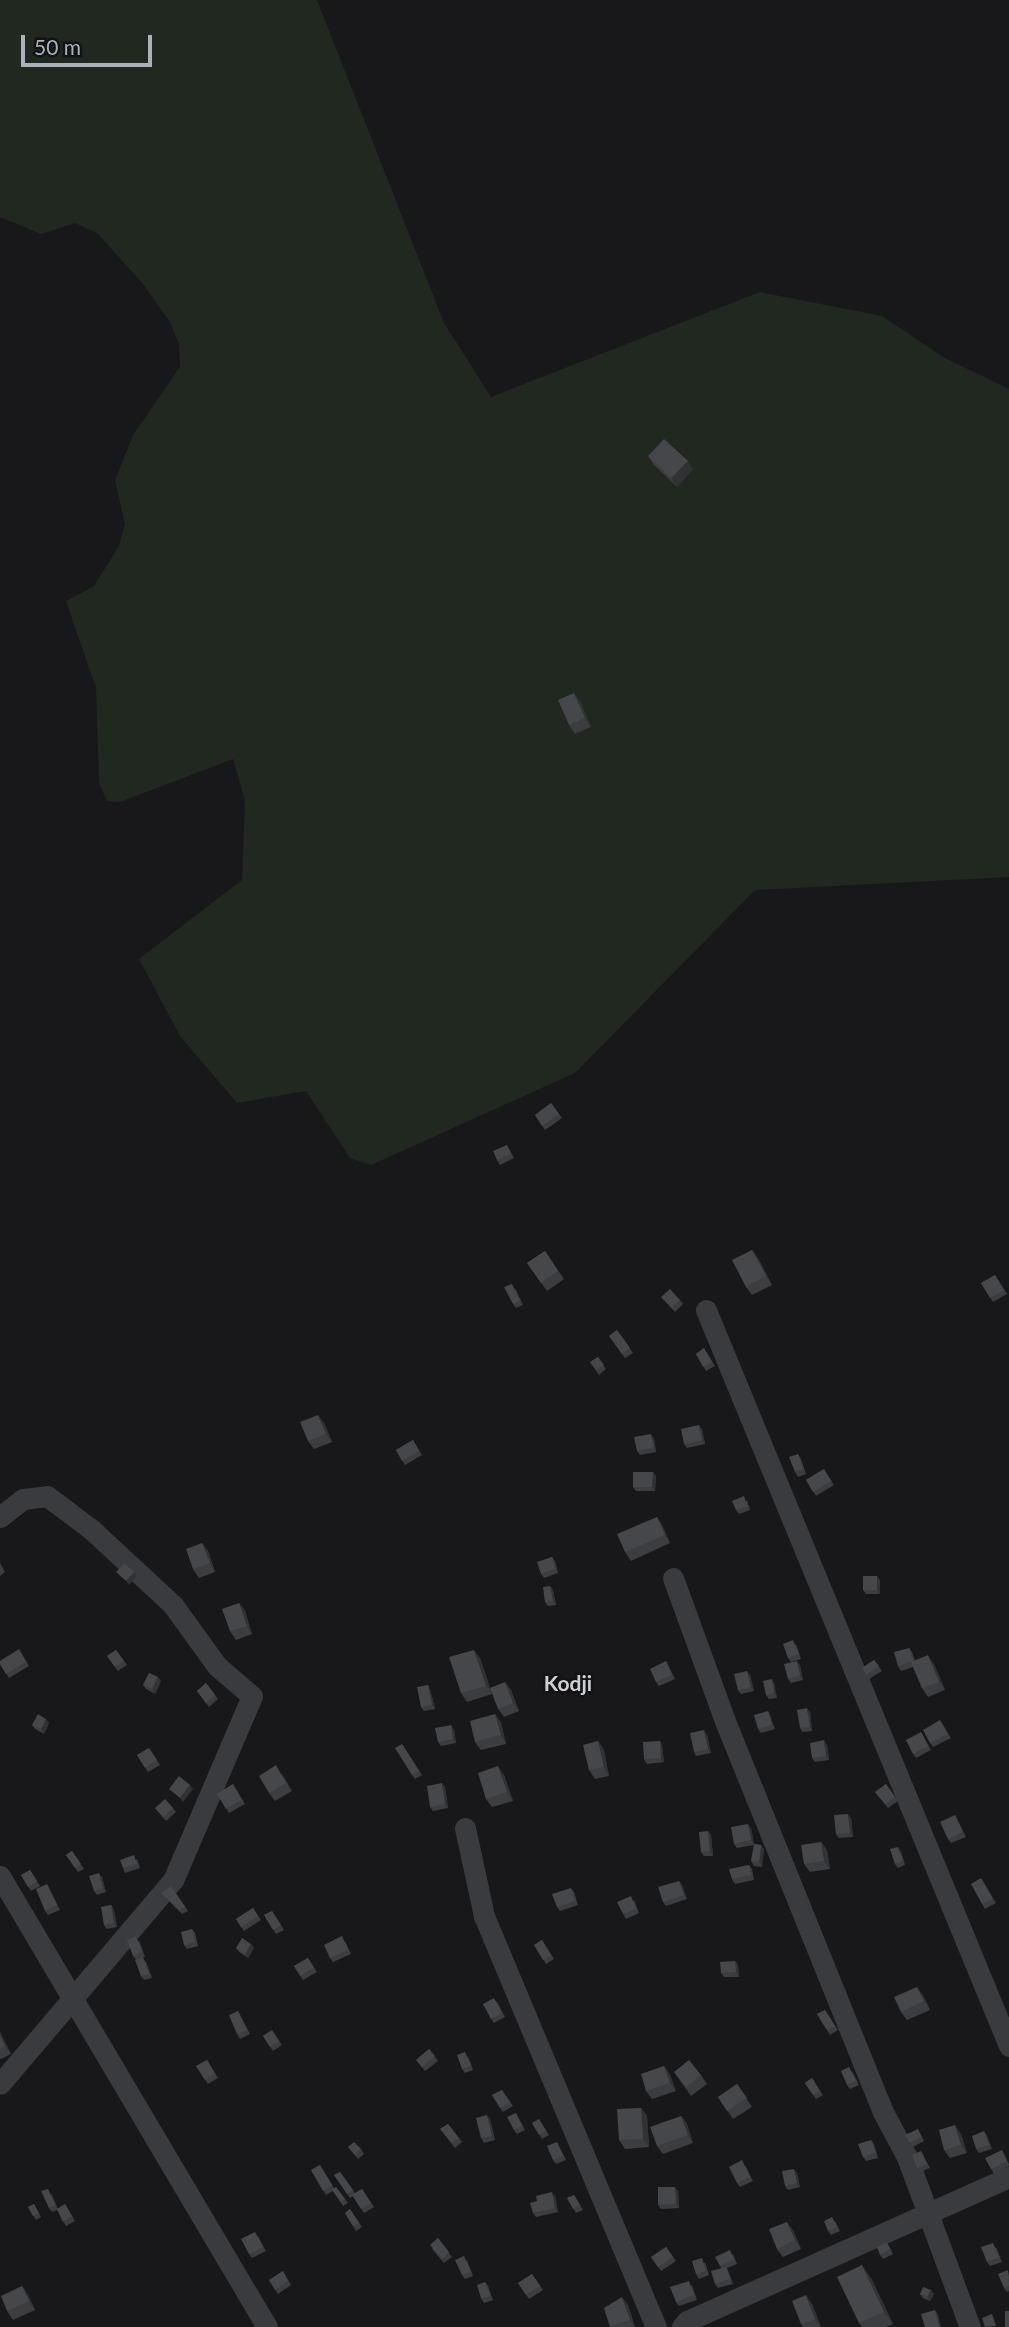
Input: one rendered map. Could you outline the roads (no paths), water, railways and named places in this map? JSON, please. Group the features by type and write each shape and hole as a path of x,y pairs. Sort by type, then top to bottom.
{"street":[{"path":"706,1310 1009,2046"},
{"path":"0,1517 23,1499 47,1496 91,1529 173,1605 217,1666 252,1696 173,1880 124,1934 75,1999 0,2084"},
{"path":"673,1578 725,1720 928,2212 970,2327"},
{"path":"465,1828 484,1916 656,2327"},
{"path":"0,1876 267,2327"},
{"path":"682,2327 1009,2177"}],"district":[{"name":"Kodji","path":"568,1683"}]}
